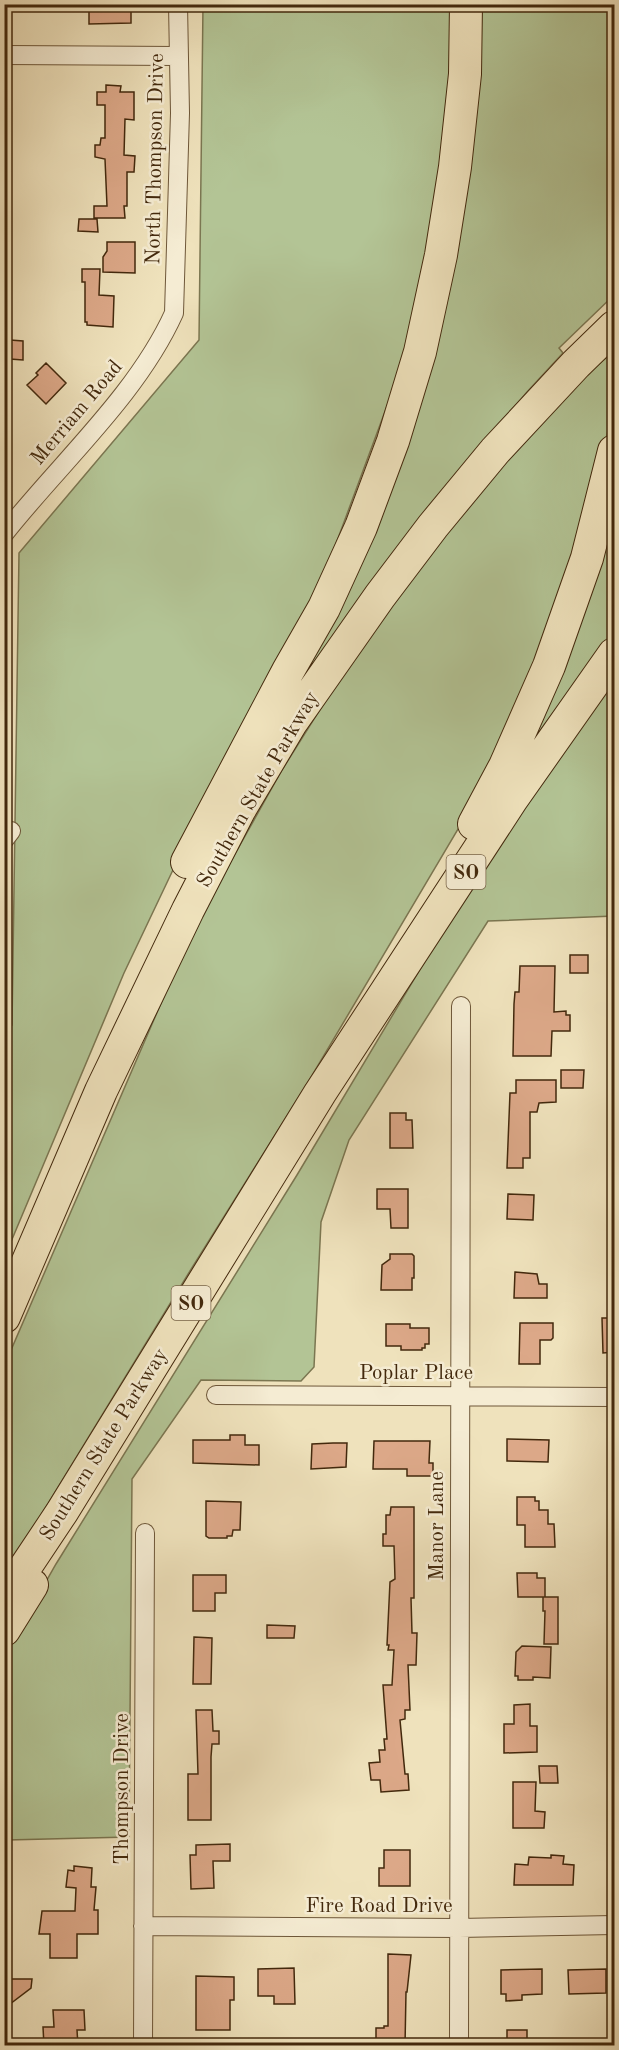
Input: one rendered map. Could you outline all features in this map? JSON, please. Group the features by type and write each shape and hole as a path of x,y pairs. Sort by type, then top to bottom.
{"highway":[{"path":"101,1091 156,928 207,823 282,681 324,608 361,527 393,441 420,352 441,255 455,167 465,74 466,4"},
{"name":"Southern State Parkway","path":"4,1317 101,1091 213,859 291,723 380,596 433,526 495,451 576,364 615,327"},
{"path":"320,1093 443,880 505,766 549,666 587,558 615,451"},
{"name":"Southern State Parkway","path":"4,1599 62,1512 320,1093 512,799 615,654"},
{"path":"4,1303 24,1271"},
{"path":"4,1630 29,1591 62,1512"}],"street":[{"name":"North Thompson Drive","path":"174,313 180,113 178,4"},
{"path":"4,55 178,56"},
{"name":"Merriam Road","path":"4,534 114,405 162,340 174,313"},
{"name":"Manor Lane","path":"459,2046 461,1006"},
{"name":"Poplar Place","path":"216,1395 615,1396"},
{"name":"Thompson Drive","path":"143,2046 145,1533"},
{"name":"Fire Road Drive","path":"143,1926 459,1928 615,1925"}],"green space":[{"path":"203,5 455,5 452,67 435,209 410,344 317,595 191,832 124,973 5,1256 4,1035 12,1025 19,553 199,340"},
{"path":"474,5 614,5 614,295 559,348 563,353 431,506 280,716 413,405"},
{"path":"614,351 614,402 598,478 556,621 483,787 307,1084 5,1574 5,1364 194,927 282,770 368,633 472,494 570,389"},
{"path":"614,488 614,630 534,739"},
{"path":"614,676 614,916 488,921 349,1140 321,1222 314,1367 301,1381 201,1380 132,1479 129,1837 7,1840 7,2045 5,2045 5,1654 56,1564 297,1175 468,889"}],"building":[{"path":"89,4 131,6 131,23 89,24"},
{"path":"106,85 121,86 120,92 134,92 134,120 125,119 124,155 135,156 134,172 127,172 125,218 94,218 94,206 107,206 105,159 95,157 95,145 100,145 101,138 105,138 105,105 97,105 97,92 106,92"},
{"path":"79,219 97,219 98,232 78,231"},
{"path":"107,242 135,242 135,273 103,272 103,257 107,251"},
{"path":"82,269 100,269 99,295 114,296 113,327 87,325 85,322 85,282 82,282"},
{"path":"10,340 23,341 23,360 10,359"},
{"path":"46,363 66,383 46,404 27,385"},
{"path":"570,955 588,955 588,973 570,973"},
{"path":"520,966 555,966 554,1012 566,1011 566,1015 570,1015 570,1031 552,1031 551,1056 513,1056 514,1004 515,992 519,992"},
{"path":"561,1070 584,1070 583,1088 561,1088"},
{"path":"516,1080 556,1080 556,1102 539,1103 537,1112 530,1112 530,1158 523,1158 523,1168 507,1168 510,1093 516,1093"},
{"path":"390,1113 406,1113 406,1120 412,1120 413,1148 390,1148"},
{"path":"377,1189 408,1189 408,1228 391,1228 390,1209 377,1209"},
{"path":"508,1194 534,1195 533,1220 507,1219"},
{"path":"390,1254 412,1254 414,1256 412,1290 381,1290 382,1265 390,1259"},
{"path":"515,1272 537,1274 539,1284 547,1284 547,1298 514,1298"},
{"path":"602,1318 615,1318 615,1352 603,1353"},
{"path":"520,1323 553,1323 553,1338 540,1340 540,1364 519,1364"},
{"path":"386,1324 410,1324 410,1328 429,1328 429,1344 425,1344 422,1350 401,1350 401,1346 386,1346"},
{"path":"230,1435 245,1435 245,1445 259,1445 259,1465 193,1463 193,1440 230,1440"},
{"path":"507,1439 549,1440 548,1462 507,1461"},
{"path":"374,1441 430,1441 429,1463 433,1463 433,1476 407,1476 407,1469 373,1469"},
{"path":"347,1443 346,1467 311,1469 312,1444"},
{"path":"517,1497 535,1497 535,1501 539,1501 539,1510 548,1510 548,1524 554,1524 555,1547 525,1547 525,1525 517,1525"},
{"path":"206,1501 241,1502 240,1530 233,1530 232,1536 227,1536 227,1538 206,1536"},
{"path":"391,1507 414,1507 414,1598 411,1598 412,1633 417,1633 416,1665 408,1665 410,1710 405,1710 405,1719 400,1720 405,1774 408,1774 409,1790 381,1792 380,1780 371,1780 369,1763 380,1762 379,1750 385,1750 384,1739 387,1739 383,1685 392,1685 394,1650 388,1650 389,1645 387,1645 390,1582 395,1579 394,1546 383,1546 383,1534 386,1534 386,1515 390,1515"},
{"path":"517,1573 537,1573 537,1578 545,1578 545,1597 518,1597"},
{"path":"193,1575 226,1575 226,1593 215,1593 215,1611 193,1611"},
{"path":"543,1597 558,1597 558,1644 544,1644"},
{"path":"267,1625 295,1626 294,1638 267,1638"},
{"path":"194,1637 212,1638 211,1684 193,1684"},
{"path":"522,1646 551,1647 550,1678 533,1677 533,1680 518,1680 518,1676 515,1676 516,1652"},
{"path":"530,1704 530,1726 537,1726 537,1752 504,1753 504,1724 514,1724 514,1705"},
{"path":"196,1710 212,1710 213,1731 219,1731 219,1744 212,1744 211,1820 188,1820 188,1774 198,1774"},
{"path":"539,1766 557,1766 558,1783 540,1783"},
{"path":"513,1782 536,1782 535,1811 545,1812 544,1828 513,1828"},
{"path":"230,1844 230,1861 213,1861 214,1888 191,1889 190,1855 196,1855 196,1845"},
{"path":"384,1850 410,1850 410,1886 379,1886 379,1868 384,1868"},
{"path":"551,1855 564,1856 563,1864 574,1865 573,1885 514,1885 515,1864 528,1865 529,1857 551,1858"},
{"path":"74,1866 92,1868 91,1887 96,1887 94,1910 98,1910 98,1934 77,1934 77,1958 50,1958 50,1934 39,1934 42,1911 75,1911 76,1888 66,1887 68,1870 74,1871"},
{"path":"388,1954 411,1955 406,1992 405,2046 376,2046 376,2028 388,2026"},
{"path":"294,1968 295,2004 274,2004 274,1996 258,1996 258,1969"},
{"path":"542,1969 542,1994 522,1995 522,2000 506,2001 506,1994 501,1994 501,1970"},
{"path":"606,1969 606,1993 569,1994 568,1970"},
{"path":"196,1976 234,1977 234,2000 230,2000 230,2030 196,2030"},
{"path":"10,1979 32,1979 31,1988 10,2004"},
{"path":"53,2010 84,2010 85,2030 77,2030 78,2046 44,2046 43,2027 54,2027"},
{"path":"507,2030 527,2030 527,2046 507,2046"}]}
